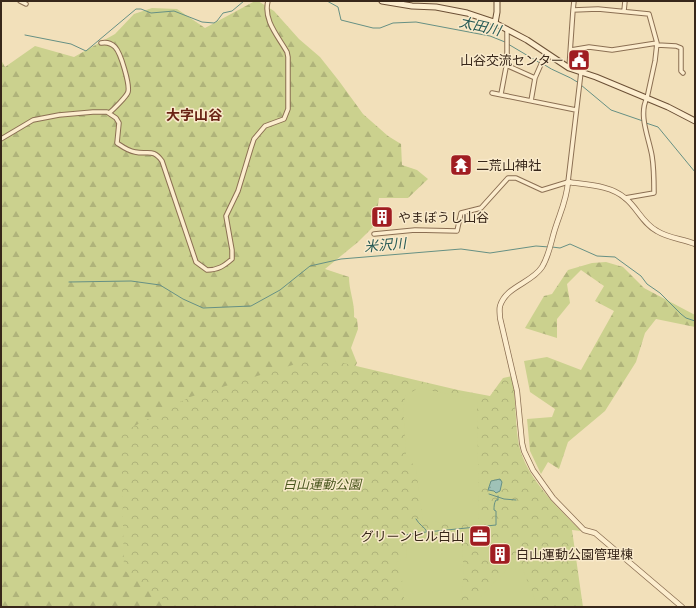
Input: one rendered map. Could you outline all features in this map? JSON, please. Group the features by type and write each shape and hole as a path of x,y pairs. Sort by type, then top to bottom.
{"main road":[{"path":"382,1 412,6 436,7 467,13 495,23 527,40 569,68 683,113 695,121"},
{"path":"495,23 498,12 497,1"}],"street":[{"path":"20,1 26,4"},
{"path":"1,139 33,120 44,117 86,113 109,113 116,118 119,123 117,143 133,152 154,153 158,155 162,161 196,262 207,270 222,267 232,259 232,250 226,216 238,191 254,139 268,124 284,119 288,109 288,57 287,52 268,19 268,1"},
{"path":"569,68 574,1"},
{"path":"624,12 625,1"},
{"path":"573,10 598,9 649,14 657,44 655,61 645,102 644,115 653,162 654,193 625,198"},
{"path":"501,94 506,65 507,29"},
{"path":"101,43 110,43 116,47 120,55 128,83 128,91 126,95 109,113"},
{"path":"571,50 589,46 612,50 657,44 676,46 681,48 682,73"},
{"path":"531,101 535,78 546,53"},
{"path":"506,65 535,78"},
{"path":"581,72 567,195 548,255 542,267 536,274 525,280 507,295 500,306 500,318 517,391 522,443 533,470 553,498 584,530 595,533 682,607"},
{"path":"492,93 576,110"},
{"path":"374,234 415,230 457,231 461,213 481,208 508,178 516,178 542,190 568,182 595,186 615,192 625,198 641,218 657,231 695,244"}],"green space":[{"path":"255,1 258,1 274,11 299,39 320,57 363,114 388,136 401,144 402,165 417,170 428,179 408,198 379,198 375,225 358,242 325,269 349,277 354,307 354,317 357,319 358,329 351,348 357,363 344,386 388,607 1,607 1,60 5,67 35,46 74,57 115,34 134,14 152,8 177,9 205,28"},
{"path":"606,262 623,267 644,288 695,315 695,327 656,319 645,333 636,362 605,411 568,442 559,469 548,462 541,474 530,451 527,419 552,417 555,409 530,392 524,361 547,357 581,370 614,311 595,301 604,286 581,270 567,284 570,303 557,319 557,338 525,328 544,296 552,294 568,270 592,263"},
{"name":"白山運動公園","path":"318,357 458,390 490,396 503,378 512,376 516,424 521,453 542,490 581,531 572,530 583,607 171,607 124,570 121,433 190,397"},
{"path":"419,388 477,400 479,525 423,521 416,469 406,454 403,405 406,395"},
{"path":"461,535 464,572 460,607 405,607 402,580 396,562 407,557 406,538"},
{"path":"508,568 523,570 538,607 473,607 473,605"}],"water":[{"path":"500,479 502,482 500,491 496,493 488,490 491,481"}],"waterway":[{"name":"太田川","path":"25,35 71,44 86,51 136,9 141,9 151,13 174,11 202,22 214,23 223,13 232,11 244,1"},
{"name":"太田川","path":"327,1 338,7 341,20 373,28 380,28 393,23 416,22 490,36 505,42"},
{"name":"太田川","path":"508,44 540,63"},
{"name":"太田川","path":"543,64 579,83"},
{"name":"太田川","path":"581,85 611,110 643,121"},
{"name":"太田川","path":"646,123 658,127 695,172"},
{"name":"米沢川","path":"552,247 560,248 570,244 597,256 615,257 641,276 647,284 660,293 681,314 686,318 695,321"},
{"name":"米沢川","path":"69,282 131,281 160,285 183,299 203,308 251,306 280,290 310,266 341,259 461,249 490,253 536,246 549,247"},
{"path":"489,494 504,499 516,500"},
{"path":"416,519 427,532 496,525 496,511 494,510 494,506 496,500 498,500 498,496"},
{"path":"404,535 426,532"}],"place":[{"name":"山谷交流センター","path":"579,60"},
{"name":"二荒山神社","path":"461,165"},
{"name":"やまぼうし山谷","path":"382,217"},
{"name":"グリーンヒル白山","path":"480,536"},
{"name":"白山運動公園管理棟","path":"500,554"}],"district":[{"name":"大字山谷","path":"194,115"}]}
